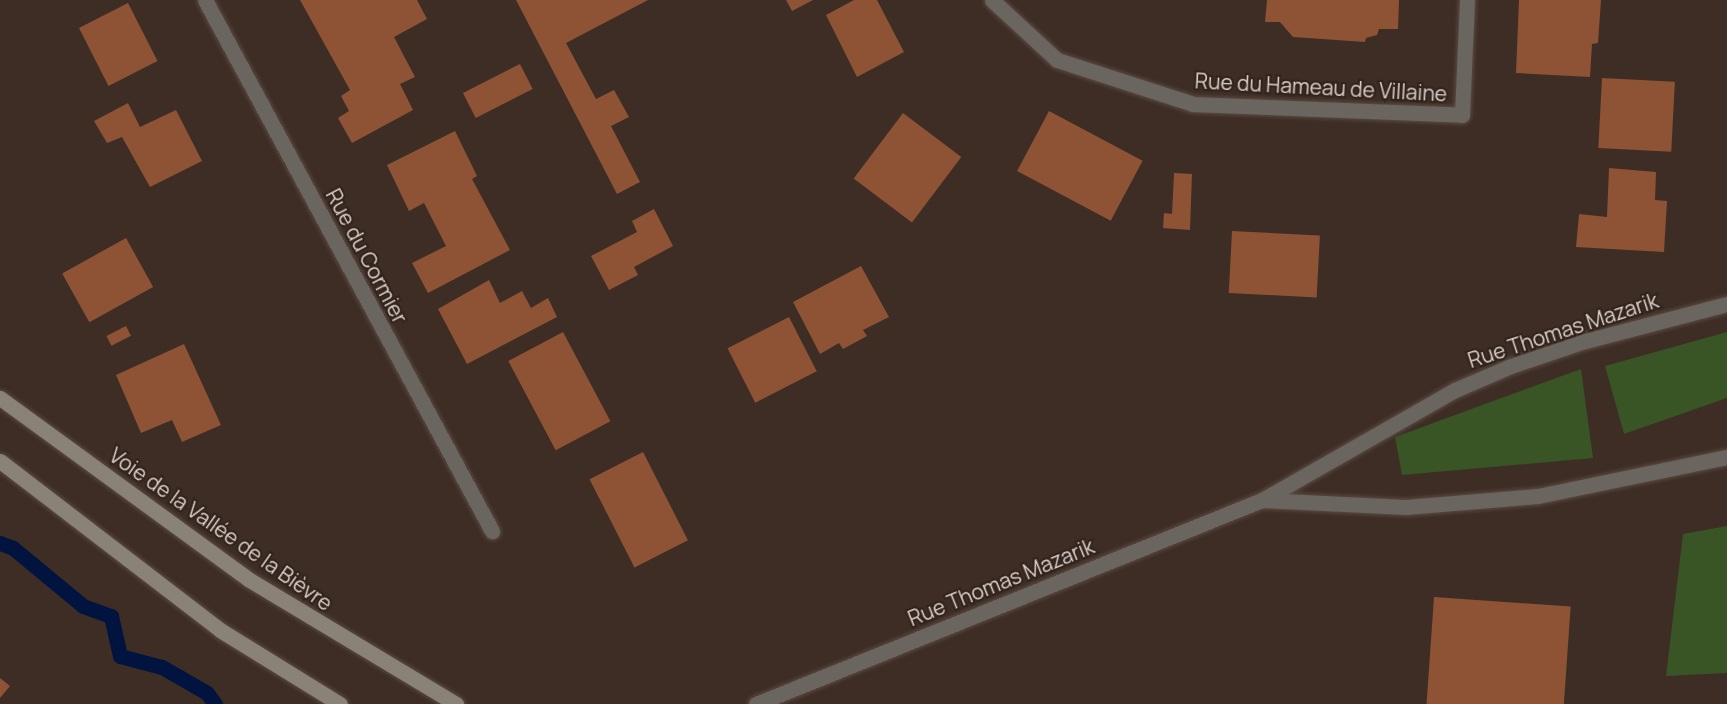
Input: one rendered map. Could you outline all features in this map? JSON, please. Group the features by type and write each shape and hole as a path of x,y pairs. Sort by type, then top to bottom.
{"main road":[{"name":"Voie de la Vallée de la Bièvre","path":"0,398 248,579 456,704"},
{"path":"0,461 220,630 340,704"}],"street":[{"name":"Rue du Cormier","path":"205,0 492,531"},
{"name":"Rue du Hameau de Villaine","path":"992,0 1057,60 1193,104 1462,115 1467,0"},
{"name":"Rue Thomas Mazarik","path":"756,704 1262,500 1455,390 1511,366 1585,341 1727,304"},
{"name":"Rue Thomas Mazarik","path":"1262,500 1406,507 1527,497 1727,456"}],"green space":[{"path":"1727,332 1727,398 1624,434 1605,366"},
{"path":"1581,369 1593,458 1402,475 1395,437"},
{"path":"1727,526 1727,673 1666,676 1683,534"}],"building":[{"path":"300,0 417,0 427,19 394,37 415,77 400,84 413,110 352,143 338,118 349,111 341,96 350,90"},
{"path":"516,0 648,0 566,43 596,99 614,90 629,117 611,126 640,182 617,194"},
{"path":"786,0 813,0 792,11"},
{"path":"854,0 877,0 904,52 857,77 826,15"},
{"path":"1267,0 1399,0 1398,29 1379,29 1377,35 1366,38 1365,42 1293,37 1280,22 1265,22"},
{"path":"1519,0 1601,0 1598,43 1592,44 1590,77 1516,73"},
{"path":"128,3 158,61 109,86 79,28"},
{"path":"520,64 533,89 476,118 463,93"},
{"path":"1602,78 1675,82 1671,152 1598,148"},
{"path":"128,103 140,127 176,110 202,161 150,187 122,137 107,143 94,121"},
{"path":"1049,111 1143,161 1111,221 1017,171"},
{"path":"903,113 961,157 912,222 854,178"},
{"path":"455,131 477,176 472,179 510,250 428,293 412,263 446,246 424,203 409,211 387,165"},
{"path":"1609,168 1656,172 1655,200 1667,201 1664,252 1576,247 1579,214 1607,217"},
{"path":"1174,173 1192,174 1190,230 1163,228 1164,213 1172,214"},
{"path":"654,209 673,246 634,267 638,275 609,290 591,256 637,232 632,221"},
{"path":"1232,231 1320,236 1317,298 1229,293"},
{"path":"126,238 153,287 89,322 62,273"},
{"path":"861,266 889,317 863,330 867,336 843,349 839,343 820,354 793,302"},
{"path":"489,280 500,303 522,291 531,308 548,298 557,317 467,364 438,309"},
{"path":"789,317 817,371 755,403 728,348"},
{"path":"126,326 131,336 111,346 106,336"},
{"path":"563,332 610,421 556,450 508,361"},
{"path":"184,344 221,425 182,442 172,420 141,433 116,375"},
{"path":"643,452 688,540 634,567 590,479"},
{"path":"1434,597 1571,607 1564,704 1427,704"},
{"path":"0,678 10,686 0,698"}],"waterway":[{"path":"0,543 13,548 83,606 111,616 120,656 162,667 207,693 215,704"}]}
